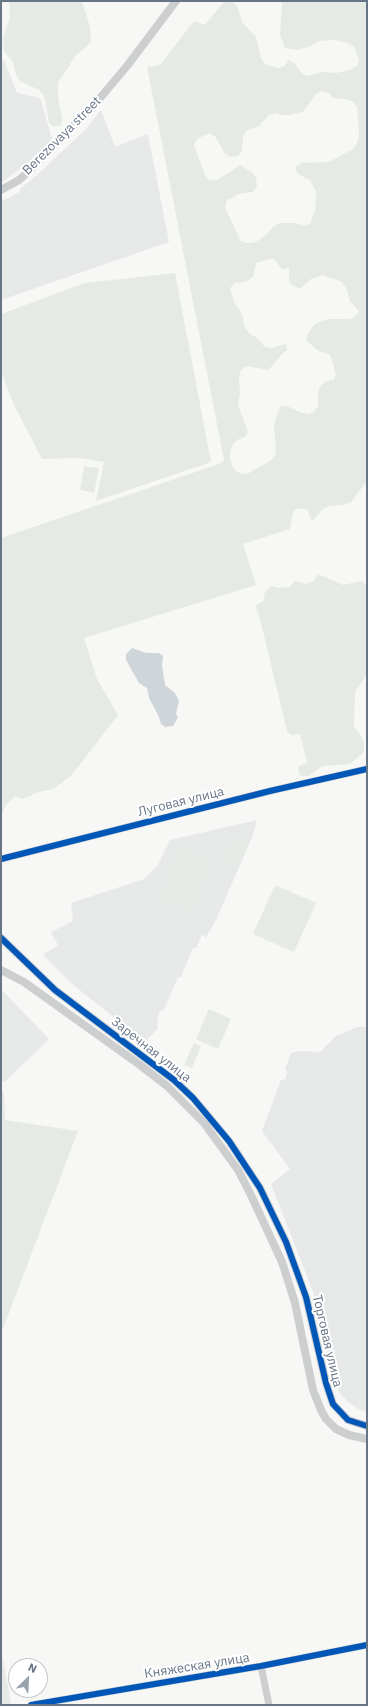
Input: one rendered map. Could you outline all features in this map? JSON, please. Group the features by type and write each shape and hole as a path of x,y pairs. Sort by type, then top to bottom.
{"street":[{"name":"Berezovaya street","path":"1,190 19,180 37,164 95,104 118,77 176,1"},
{"name":"Луговая улица","path":"1,859 270,791 367,769"},
{"name":"Заречная улица","path":"1,938 55,990 174,1080 193,1098 212,1119 246,1165 260,1188 286,1242"},
{"name":"Заречная улица","path":"1,970 24,982 140,1065 167,1086 188,1106 204,1123 238,1170 275,1247"},
{"name":"Торговая улица","path":"286,1242 306,1297 329,1396 340,1413 348,1420 367,1426"},
{"name":"Торговая улица","path":"275,1247 287,1274 295,1303 313,1390 320,1410 326,1419 336,1429 350,1435 367,1439"},
{"name":"Княжеская улица","path":"31,1705 261,1666 367,1644"},
{"path":"261,1666 269,1705"}],"shaded area":[{"path":"9,1 82,1 90,27 91,41 76,55 58,83 58,97 62,119 61,126 53,126 49,123 44,96 39,90 20,81 16,75 13,62 4,51 3,37 10,18"},
{"path":"228,1 235,3 242,22 256,37 261,58 265,64 278,68 285,66 288,60 295,63 302,74 308,76 322,72 336,73 350,70 357,66 359,60 354,47 348,43 334,40 319,41 299,50 285,48 280,35 282,1 367,1 367,481 351,502 344,505 329,506 323,509 312,521 307,510 298,508 293,512 290,529 243,544 256,585 84,638 97,679 118,715 71,776 53,789 39,792 22,799 15,796 6,805 1,816 1,538 219,464 224,460 147,67 160,65 194,21 205,25 222,4","holes":["322,91 329,93 333,98 346,99 353,102 357,107 359,135 357,143 353,149 329,162 301,163 295,167 298,174 310,180 316,192 315,211 310,224 303,226 296,223 281,223 274,226 265,236 253,243 246,243 240,240 225,207 227,200 239,194 253,192 257,186 256,178 253,173 240,165 217,180 210,180 205,175 194,145 197,139 209,133 215,136 225,154 231,157 238,156 242,151 243,137 246,131 259,126 269,115 275,113 289,115 303,112 316,94","273,258 282,269 289,268 289,282 300,289 311,279 323,275 342,282 346,288 350,301 359,311 355,317 349,319 328,319 315,324 311,329 307,335 307,341 317,350 330,355 336,374 334,380 327,381 321,385 318,392 318,405 315,411 309,414 302,413 289,407 281,406 274,425 276,453 273,459 249,473 242,474 236,471 230,458 230,451 233,444 239,439 245,437 248,432 238,405 240,392 239,378 241,370 247,366 268,370 287,350 286,344 272,348 265,347 256,337 250,334 245,328 242,314 234,302 230,288 235,283 248,281 254,275 256,263"]},
{"path":"4,60 17,93 36,97 41,100 52,139 30,161 1,183 1,61"},
{"path":"101,110 115,147 148,134 169,242 1,300 1,201 20,192 20,189 86,129"},
{"path":"175,273 211,462 96,501 104,462 79,458 42,459 13,403 1,371 1,314 85,283"},
{"path":"84,466 99,468 94,493 80,490"},
{"path":"318,574 343,585 361,581 367,585 367,674 355,692 354,727 360,734 364,743 364,752 350,764 322,766 309,776 304,776 300,775 298,769 299,766 307,763 300,734 291,735 287,731 259,615 255,606 263,601 265,592 271,586 280,588 289,587 295,581 305,584 314,581"},
{"path":"132,648 146,653 159,653 163,656 162,665 165,685 175,693 179,701 176,714 178,717 173,726 165,727 161,724 149,698 147,688 139,683 126,660 126,654"},
{"path":"257,820 253,835 215,922 206,937 202,935 196,948 193,948 181,977 178,977 164,1009 160,1011 157,1020 158,1028 145,1042 72,984 43,955 58,945 51,932 73,921 71,903 144,879 158,865 170,840"},
{"path":"233,835 247,841 237,867 222,861"},
{"path":"180,849 212,862 191,912 159,898"},
{"path":"275,885 316,903 294,952 253,934"},
{"path":"1,989 49,1039 5,1082 1,1080"},
{"path":"209,1009 231,1019 218,1049 196,1039"},
{"path":"357,1027 367,1027 367,1412 358,1409 348,1402 339,1392 315,1297 271,1184 290,1169 262,1131 281,1080 285,1079 287,1073 285,1069 291,1053 298,1051 320,1052 336,1036"},
{"path":"194,1043 201,1046 192,1068 184,1065"},
{"path":"1,1091 4,1093 5,1120 78,1131 1,1334"},
{"path":"1,1648 8,1687 8,1698 10,1698 11,1704 1,1705"}],"cycle path":[{"path":"1,859 270,791 367,769"},
{"path":"1,938 55,990 174,1080 193,1098 229,1141 260,1188 286,1242 306,1297 326,1383 333,1404 348,1420 367,1426"},
{"path":"31,1705 261,1666 367,1645"}]}
